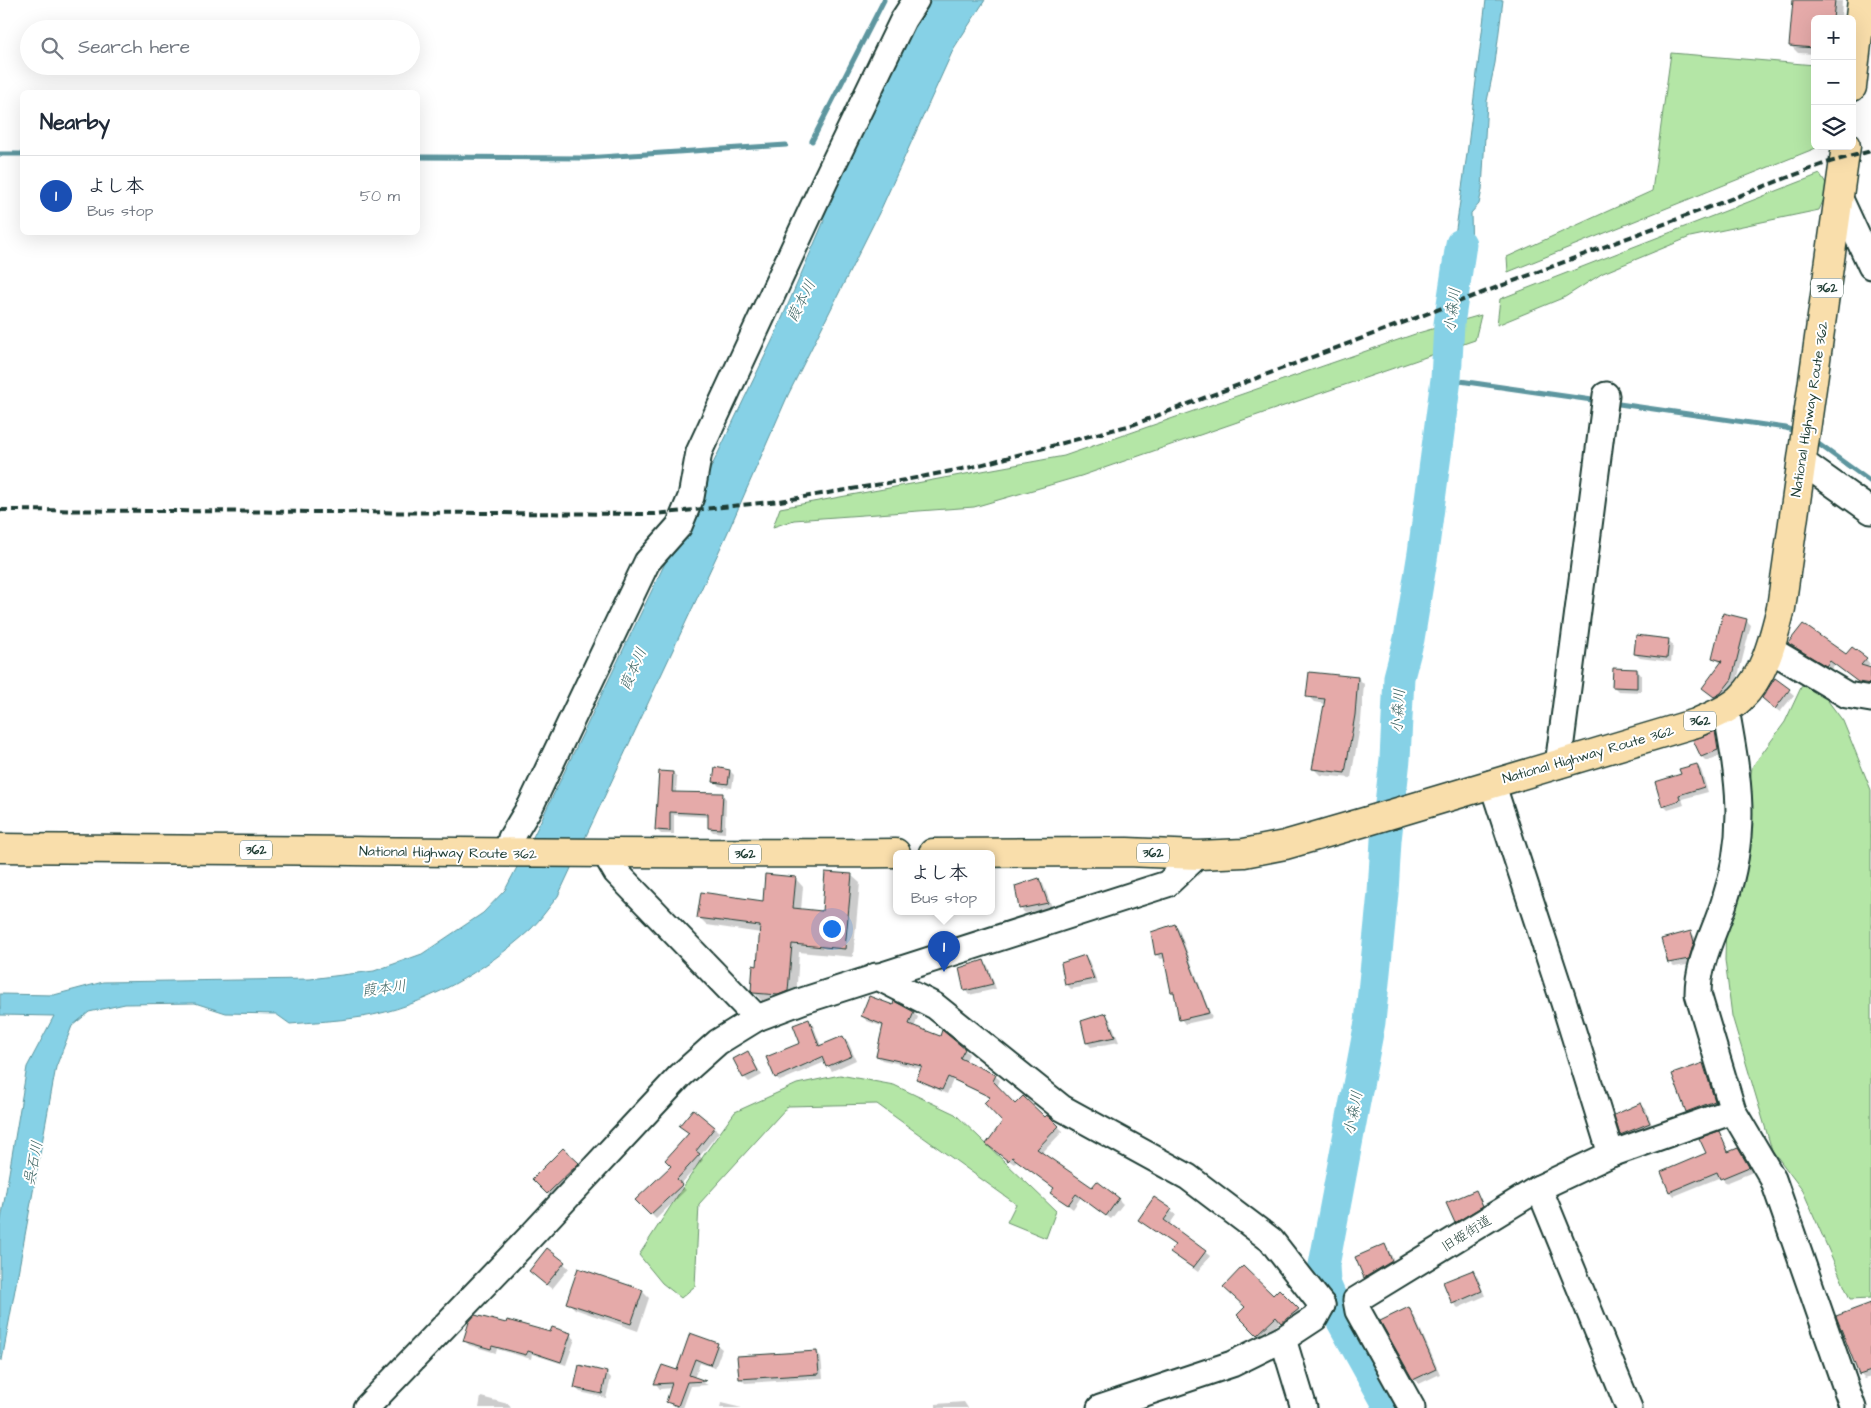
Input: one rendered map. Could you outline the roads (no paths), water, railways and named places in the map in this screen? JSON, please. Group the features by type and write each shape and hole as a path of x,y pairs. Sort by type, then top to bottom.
{"highway":[{"path":"1855,60 1862,0"},
{"name":"National Highway Route 362","path":"995,853 1127,852 1198,855 1244,853 1285,845 1696,723 1726,709 1740,699 1771,650 1781,608 1846,150"},
{"name":"National Highway Route 362","path":"0,848 599,854 893,853"}],"street":[{"path":"510,852 511,838 532,805 647,562 678,526 691,497 699,452 825,181 903,20 916,0"},
{"path":"1840,198 1871,266"},
{"path":"1558,765 1605,403"},
{"path":"1803,447 1871,511"},
{"path":"1771,650 1847,695 1871,699"},
{"path":"1726,709 1739,786 1739,840 1724,904 1698,974 1698,994 1733,1110 1773,1179 1854,1408"},
{"path":"1492,783 1611,1154"},
{"path":"599,854 757,1018"},
{"path":"366,1408 530,1237 680,1076 718,1042 757,1018 876,976 1167,884 1198,855"},
{"path":"876,976 935,1006 1062,1108 1188,1177 1271,1240 1322,1305 1358,1311 1412,1408"},
{"name":"旧姫街道","path":"1358,1311 1356,1300 1361,1295 1420,1262 1539,1188 1611,1154 1733,1110"},
{"path":"1539,1188 1629,1408"},
{"path":"1106,1407 1232,1364 1283,1339 1315,1318 1322,1305"},
{"path":"1283,1339 1304,1408"}],"water":[{"path":"930,0 985,0 954,48 881,209 788,395 727,534 558,896 531,929 474,973 431,996 385,1012 362,1017 290,1024 276,1014 226,1013 195,1003 125,1004 89,1012 72,1026 56,1067 2,1360 0,1360 0,1226 27,1067 54,1016 0,1015 0,994 54,995 103,982 310,979 374,971 422,954 483,913 505,890 533,837 774,337 824,221 823,216 918,18"},
{"path":"1486,0 1503,0 1495,63 1487,101 1482,190 1479,204 1471,213 1472,257 1458,290 1449,276 1467,154"}],"waterway":[{"path":"812,141 884,0"},
{"path":"420,157 585,158 786,145"},
{"path":"0,154 20,154"},
{"name":"小森川","path":"1390,1408 1340,1318 1325,1283 1324,1265 1370,1022 1395,759 1399,677 1409,639 1423,553 1446,379 1449,324 1461,244"},
{"path":"1446,379 1599,401"},
{"path":"1612,403 1786,428 1796,432"},
{"path":"1813,440 1871,482"}],"railway":[{"path":"0,510 655,514 780,501 905,480 972,467 1135,424 1826,163 1871,151"}],"place":[{"name":"よし本","path":"944,972"}],"water label":[{"name":"葭本川","path":"801,301"},
{"name":"葭本川","path":"633,669"},
{"name":"葭本川","path":"384,988"},
{"name":"呉石川","path":"33,1163"}]}
